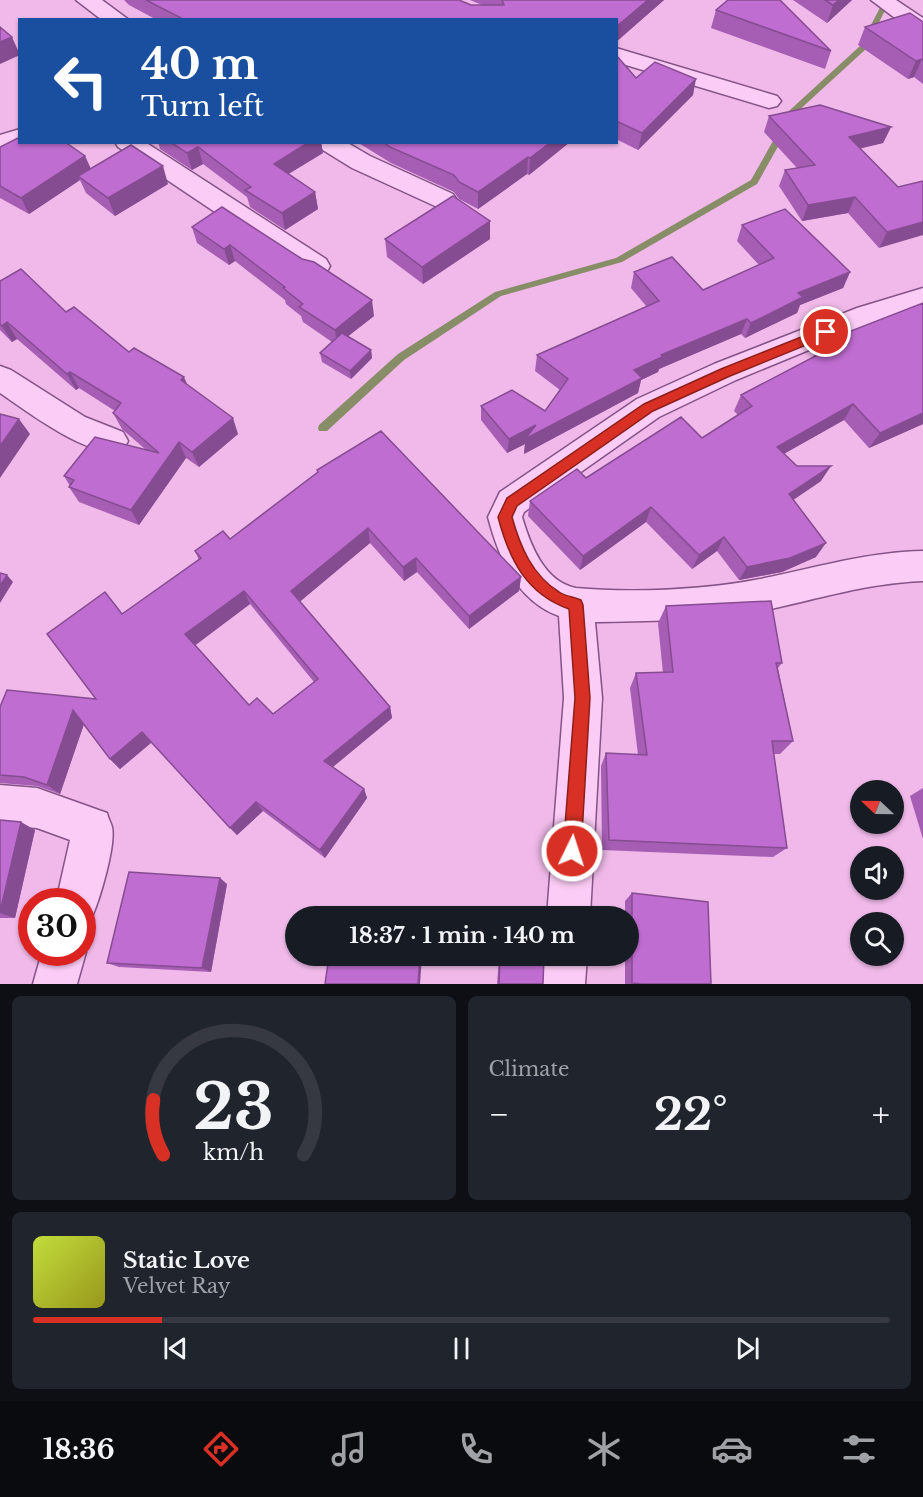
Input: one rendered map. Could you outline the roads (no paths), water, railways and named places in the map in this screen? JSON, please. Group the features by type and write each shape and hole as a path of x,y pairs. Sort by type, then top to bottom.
{"street":[{"path":"87,0 115,18"},
{"path":"882,0 923,28"},
{"path":"618,56 769,101"},
{"path":"0,144 18,137"},
{"path":"131,144 316,266"},
{"path":"330,144 361,162 444,200"},
{"path":"923,298 867,315 725,372 648,408 512,502 505,517 511,539 526,569 554,597 576,605 641,605 735,599 855,573 923,566"},
{"path":"0,378 74,426 112,441"},
{"path":"568,906 583,698 576,605"},
{"path":"0,805 37,808 92,828 80,888"},
{"path":"56,984 60,966"},
{"path":"563,984 564,966"}],"waterway":[{"path":"788,120 793,112 863,47 887,0"},
{"path":"323,428 401,357 498,294 619,260 754,182 781,134"}]}
